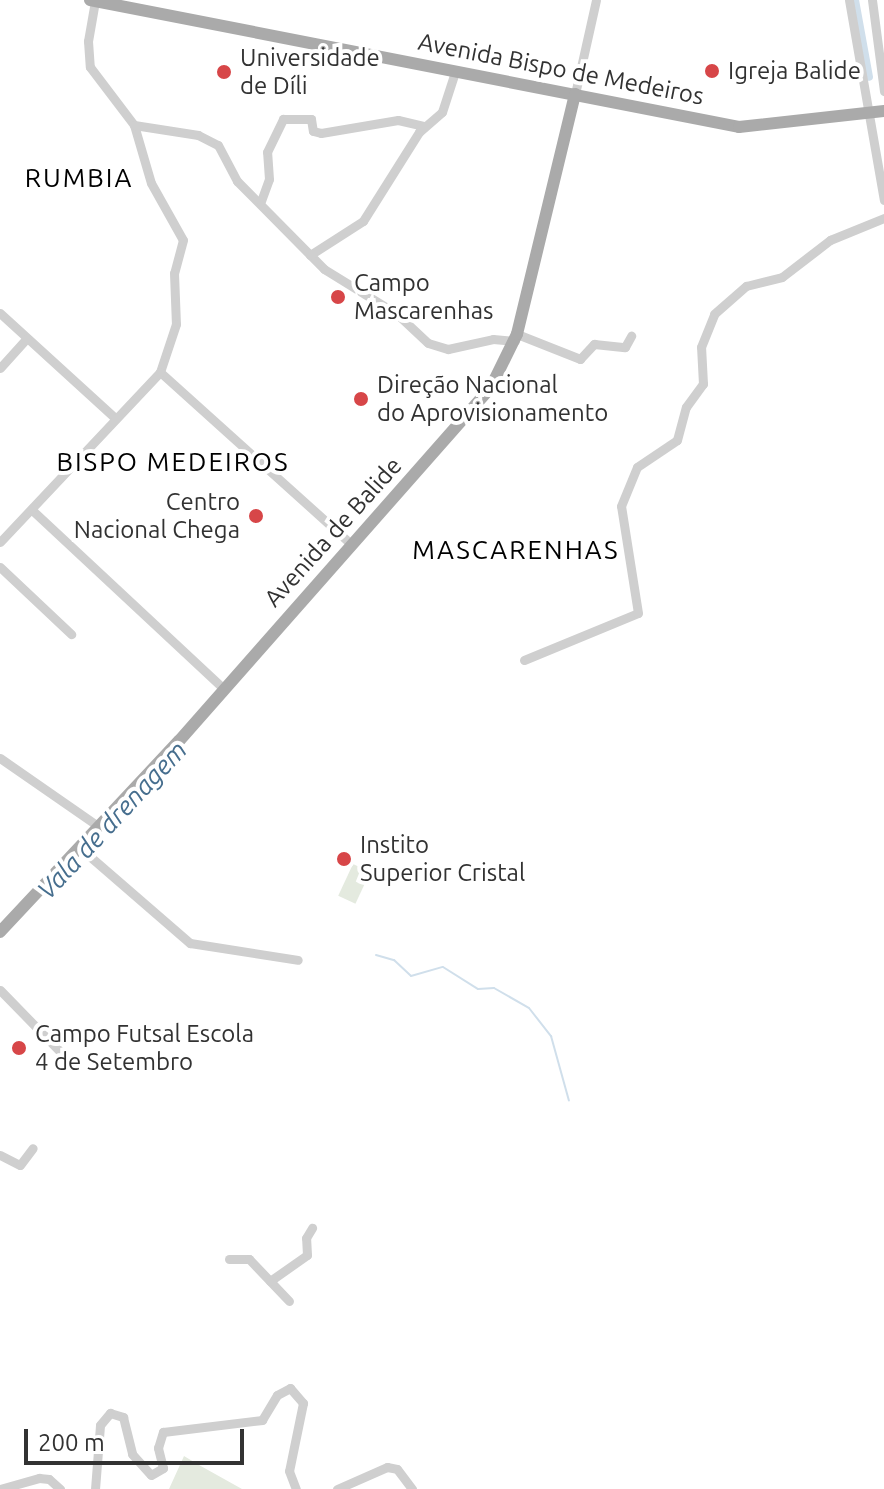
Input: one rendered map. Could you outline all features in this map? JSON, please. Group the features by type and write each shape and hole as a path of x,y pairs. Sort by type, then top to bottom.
{"main road":[{"name":"Avenida Bispo de Medeiros","path":"93,0 739,127 884,111"},
{"name":"Avenida de Balide","path":"0,932 82,849 98,826 350,543 478,405 516,337 575,94"}],"street":[{"path":"0,542 160,372 176,324 174,273 183,240 151,183 134,125 90,67 88,41 93,0"},
{"path":"575,94 596,0"},
{"path":"849,0 884,200"},
{"path":"872,0 884,91"},
{"path":"310,255 363,221 424,126 442,112 454,75"},
{"path":"261,201 269,179 267,152 283,119 311,119 313,131 321,133 398,120 424,126"},
{"path":"134,125 214,141 222,148 237,181 261,201 310,255 350,290 397,314 438,348 516,337 580,359 594,344 625,347 631,336"},
{"path":"524,660 638,613 621,506 637,467 677,440 686,407 703,384 701,347 714,314 746,286 782,277 830,240 884,218"},
{"path":"0,313 115,418"},
{"path":"0,368 27,338"},
{"path":"160,372 350,543"},
{"path":"32,510 223,688"},
{"path":"0,567 71,634"},
{"path":"0,758 98,826"},
{"path":"82,849 190,943 298,960"},
{"path":"0,990 76,1068"},
{"path":"0,1155 20,1165 33,1148"},
{"path":"270,1281 307,1255 306,1238 312,1228"},
{"path":"229,1259 249,1259 289,1301"},
{"path":"95,1489 100,1425 110,1413 123,1417 132,1454 151,1475 163,1468 158,1448 163,1432 262,1420 277,1395 290,1388 303,1403 289,1471 296,1489"},
{"path":"337,1489 387,1467 397,1469 412,1489"},
{"path":"0,1489 39,1478 49,1479 60,1489"}],"shaded area":[{"path":"353,864 370,872 355,904 338,896"},
{"path":"184,1456 199,1465 242,1489 169,1489"}],"waterway":[{"path":"855,0 869,77"},
{"path":"376,955 394,960 411,976 443,967 478,989 494,988 529,1008 551,1036 569,1101"}],"place":[{"name":"Igreja Balide","path":"712,71"},
{"name":"Universidade de Díli","path":"224,72"},
{"name":"Campo Mascarenhas","path":"338,297"},
{"name":"Direção Nacional do Aprovisionamento","path":"361,399"},
{"name":"Centro Nacional Chega","path":"256,516"},
{"name":"Instito Superior Cristal","path":"344,859"},
{"name":"Campo Futsal Escola 4 de Setembro","path":"19,1048"}],"district":[{"name":"RUMBIA","path":"79,178"},
{"name":"BISPO MEDEIROS","path":"173,462"},
{"name":"MASCARENHAS","path":"516,550"}],"water label":[{"name":"Vala de drenagem","path":"112,820"}]}
